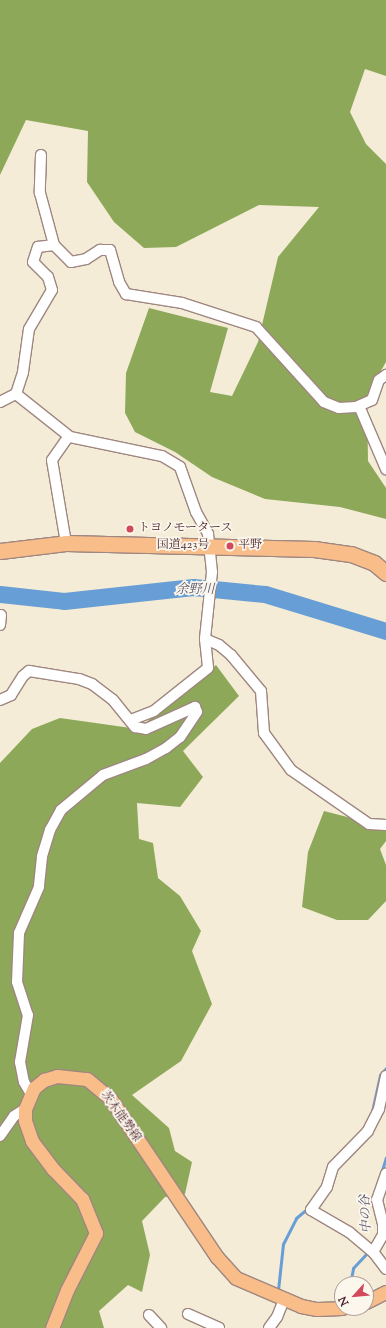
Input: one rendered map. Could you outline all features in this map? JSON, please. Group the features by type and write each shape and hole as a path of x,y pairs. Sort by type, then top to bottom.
{"highway":[{"name":"国道423号","path":"0,551 66,543 314,549 351,554 374,563 386,573"}],"main road":[{"name":"茨木能勢線","path":"52,1328 57,1312 96,1233 82,1199 53,1169 32,1141 25,1121 25,1109 34,1088 44,1080 57,1076 87,1079 110,1098 217,1257 236,1278 284,1300 317,1309 334,1308"},
{"path":"374,1298 386,1292"}],"street":[{"path":"41,155 40,193 54,245 71,262 86,259 100,250 110,250 119,282 126,294 182,303 256,327 324,402 339,408 359,406 372,400 379,380 386,375"},
{"path":"0,402 16,394 23,372 29,329 52,290 48,277 33,262 38,247 54,245"},
{"path":"16,394 68,436 100,445 162,456 180,467 196,512 208,534 212,572 205,639 208,668 154,711 130,720"},
{"path":"359,406 386,469"},
{"path":"66,543 52,460 68,436"},
{"path":"205,639 219,645 231,655 261,691 264,733 291,770 316,789 370,824 386,825"},
{"path":"0,700 11,695 23,676 29,671 53,674 92,684 113,700 135,727 146,729 195,707 197,712 180,737 166,748 146,759 103,775 61,810 50,830 42,856 39,887 19,933 17,982 28,1015 20,1062 24,1082 31,1094"},
{"path":"386,1076 379,1109 368,1131 333,1167 327,1187 311,1210 349,1232 374,1252 386,1269"},
{"path":"0,1136 14,1116 25,1109"},
{"path":"374,1252 383,1235 383,1224 376,1200 386,1174"},
{"path":"268,1328 277,1318 284,1300"},
{"path":"45,1328 57,1312"},
{"path":"188,1314 219,1328"},
{"path":"149,1315 161,1328"}],"green space":[{"path":"0,0 386,0 386,76 365,69 350,112 366,144 386,164 386,362 367,395 368,461 386,488 386,519 340,507 265,499 212,477 175,452 135,432 125,413 126,373 149,308 228,328 210,392 232,396 258,342 278,257 319,207 259,205 176,247 144,248 114,222 87,182 88,131 26,120 0,175"},
{"path":"216,665 239,696 183,751 203,777 180,807 137,803 139,839 153,843 158,878 180,896 201,931 192,951 212,1004 181,1061 132,1095 169,1128 175,1151 192,1162 185,1194 165,1197 142,1221 150,1255 142,1292 128,1285 99,1311 104,1328 0,1328 0,763 32,729 60,718 138,729"},
{"path":"324,811 386,827 386,841 380,849 386,865 386,901 368,920 337,920 302,907 308,852"}],"waterway":[{"name":"余野川","path":"0,594 64,601 193,587 265,594 386,631"},
{"path":"371,1116 380,1075 386,1068"},
{"name":"中の谷","path":"375,1193 386,1158"},
{"path":"278,1290 283,1244 296,1218 309,1207"},
{"name":"中の谷","path":"352,1276 353,1268 369,1251"}],"place":[{"name":"トヨノモータース","path":"130,529"},
{"name":"平野","path":"230,546"}]}
